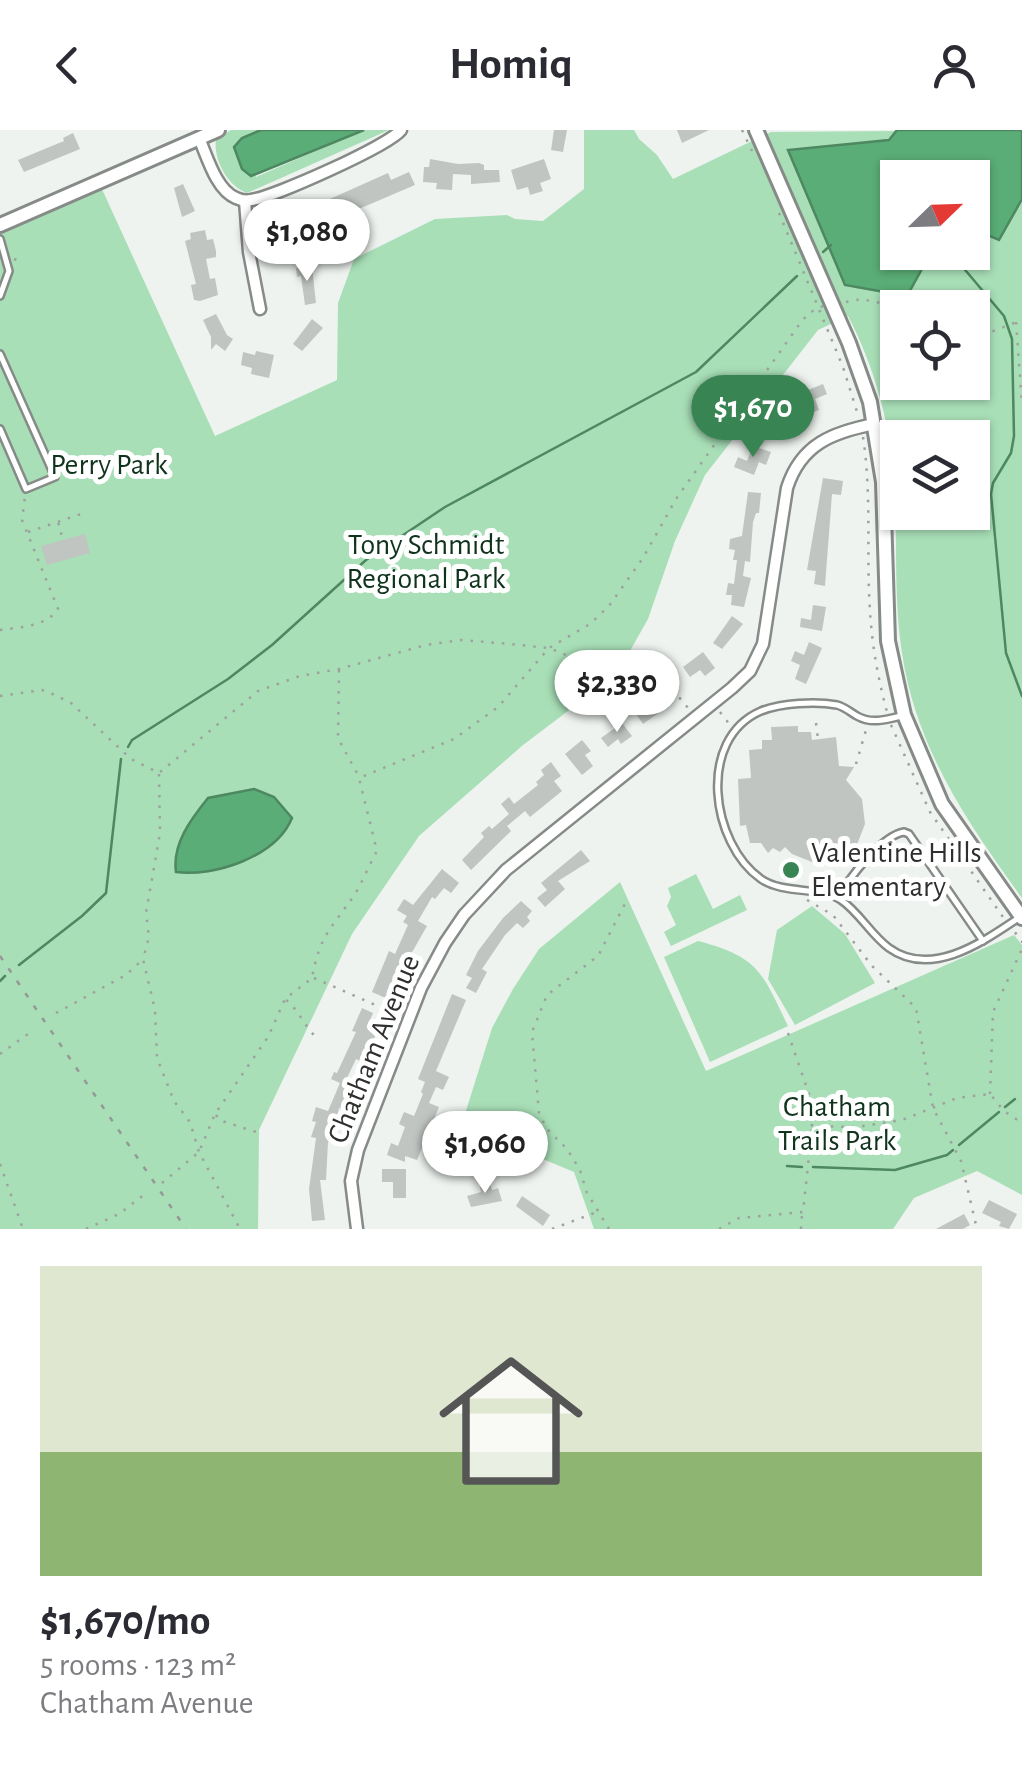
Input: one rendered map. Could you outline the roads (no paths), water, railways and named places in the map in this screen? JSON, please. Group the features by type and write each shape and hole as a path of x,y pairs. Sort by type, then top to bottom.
{"street":[{"path":"0,226 218,130"},
{"path":"199,138 223,188 245,201 383,144 401,130"},
{"path":"756,130 860,370 875,424 883,482 888,641 904,715 942,804 1021,917"},
{"path":"245,201 249,252 260,308"},
{"name":"Chatham Avenue","path":"358,1229 352,1181 358,1150 429,970 445,942 506,870 740,682 764,644 788,488 797,464 828,436 875,424"}],"lane":[{"path":"0,239 9,271 0,296"},
{"path":"0,354 55,477 26,489 0,429"},
{"path":"904,715 868,721 838,706 772,708 759,712 742,725 721,761 717,782 722,823 730,842 748,868 773,886 838,898 887,947 902,956 932,960 983,940 1021,917"},
{"path":"838,898 886,839 904,832 983,940"}],"waterway":[{"path":"823,252 831,245"},
{"path":"965,270 1004,316 1012,339 1014,436 1011,453 993,483 991,494 1006,653 1022,696"},
{"path":"128,747 132,740 228,679 366,560 445,507 696,372 797,276"},
{"path":"19,965 106,893 121,759"},
{"path":"0,981 5,976"},
{"path":"1005,1107 1015,1099"},
{"path":"959,1145 999,1112"},
{"path":"813,1167 895,1170 953,1150"},
{"path":"787,1166 802,1167"}],"railway":[{"path":"0,956 186,1229"}],"place":[{"name":"Valentine Hills Elementary","path":"791,870"}],"park label":[{"name":"Perry Park","path":"109,465"},
{"name":"Tony Schmidt Regional Park","path":"426,562"},
{"name":"Chatham Trails Park","path":"837,1124"}]}
